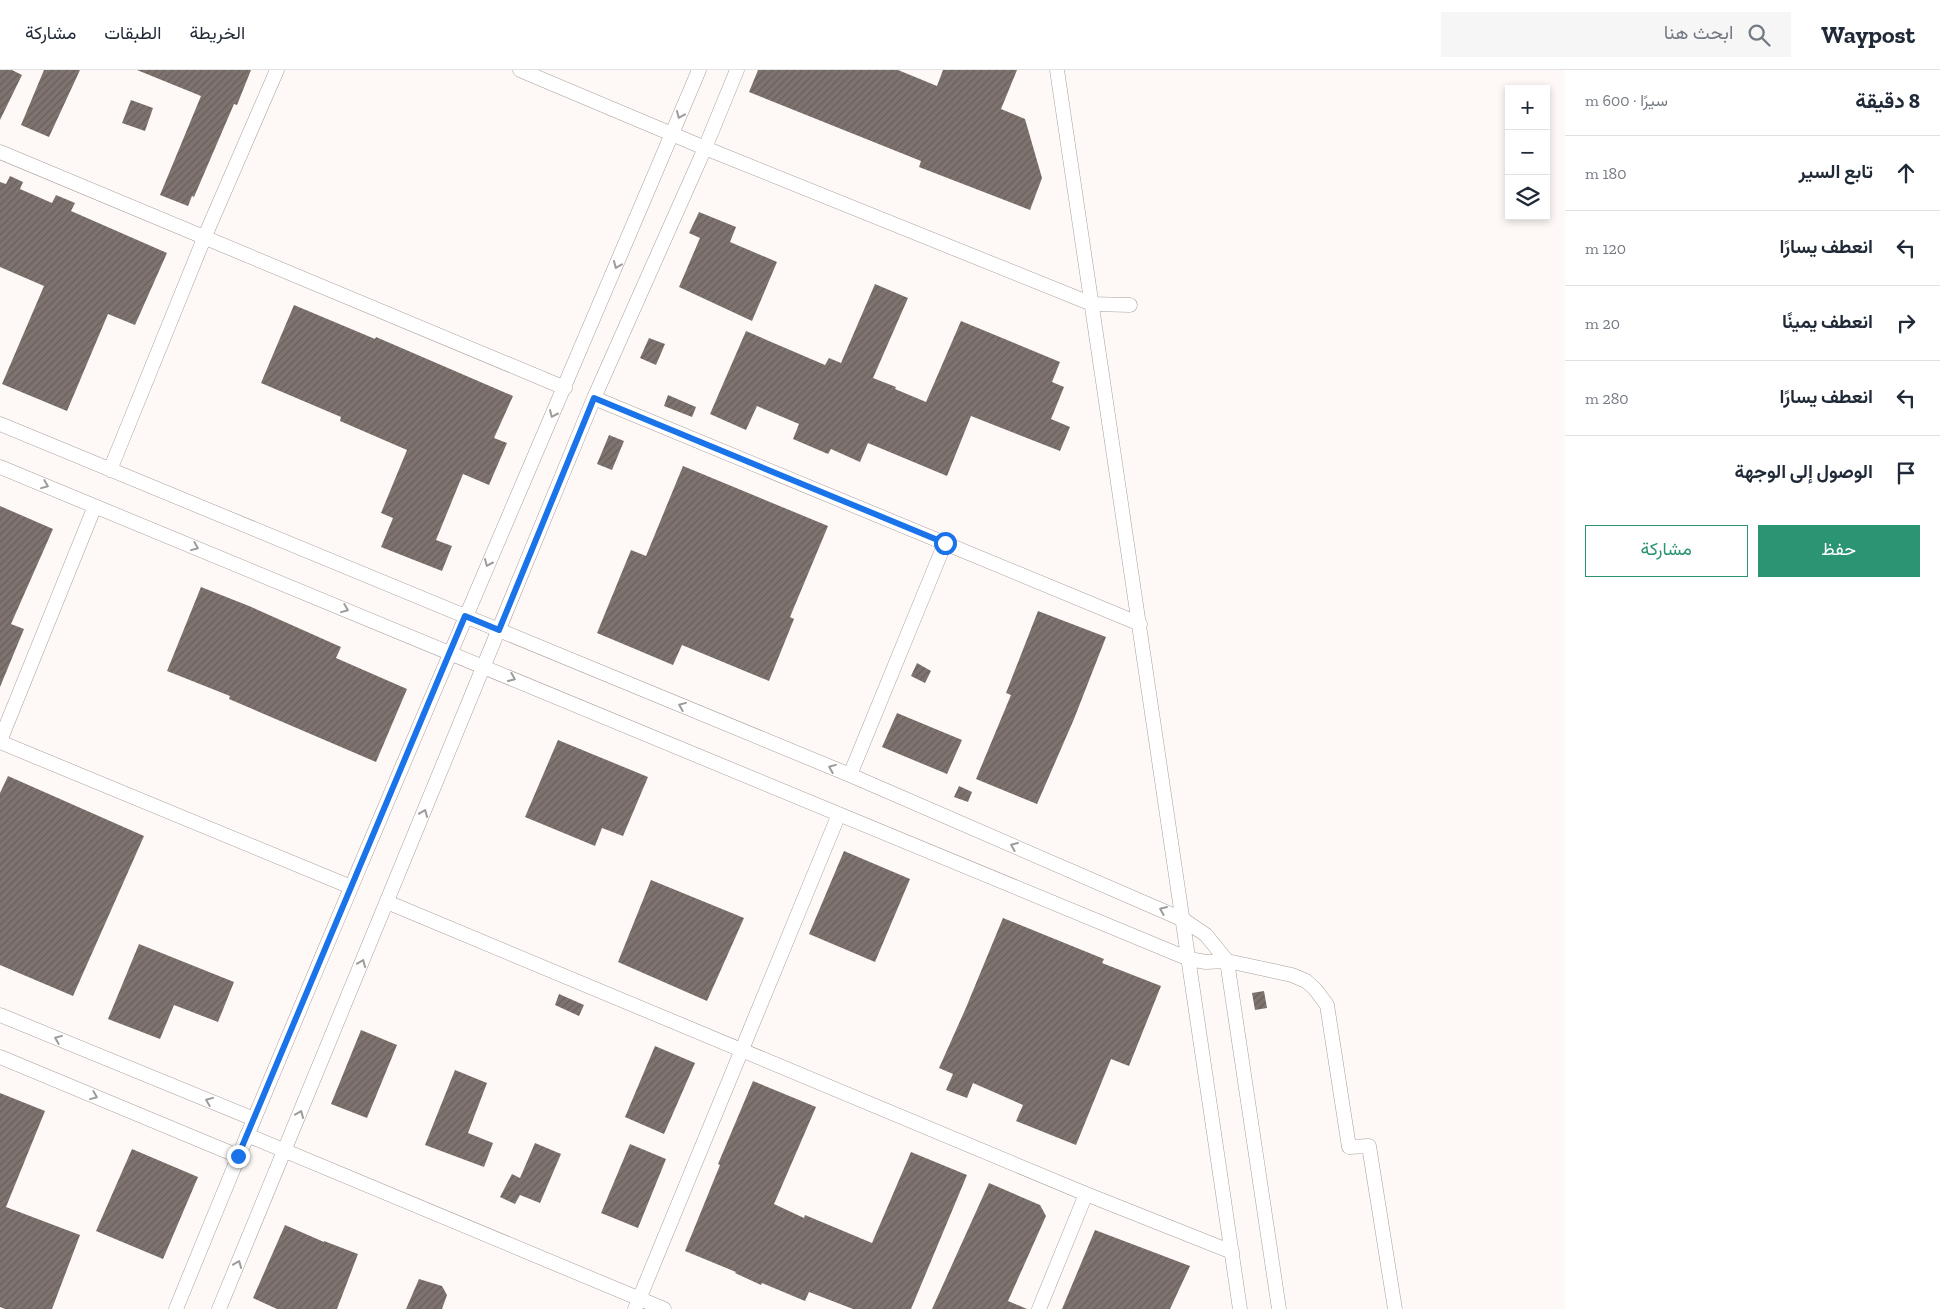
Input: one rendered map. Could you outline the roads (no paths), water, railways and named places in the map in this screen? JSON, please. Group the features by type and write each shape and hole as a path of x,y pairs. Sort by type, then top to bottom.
{"street":[{"path":"110,470 205,236 277,70"},
{"path":"520,70 705,148 1092,304 1130,305"},
{"path":"176,1309 238,1156 465,616 699,70"},
{"path":"220,1309 594,398 705,148 737,70"},
{"path":"1058,70 1240,1309"},
{"path":"0,152 205,236 564,388"},
{"path":"594,398 1140,624"},
{"path":"0,424 850,775 1184,920 1206,935 1227,961 1279,1309"},
{"path":"0,467 1190,959 1206,962 1227,961 1292,975 1310,985 1327,1005 1349,1147 1369,1146 1394,1309"},
{"path":"95,506 0,741 351,887"},
{"path":"850,775 945,543"},
{"path":"637,1304 839,814"},
{"path":"387,902 1086,1194 1232,1252"},
{"path":"0,1015 254,1119"},
{"path":"0,1057 238,1156"},
{"path":"247,1135 637,1304 664,1309"},
{"path":"1039,1309 1086,1194"}]}
